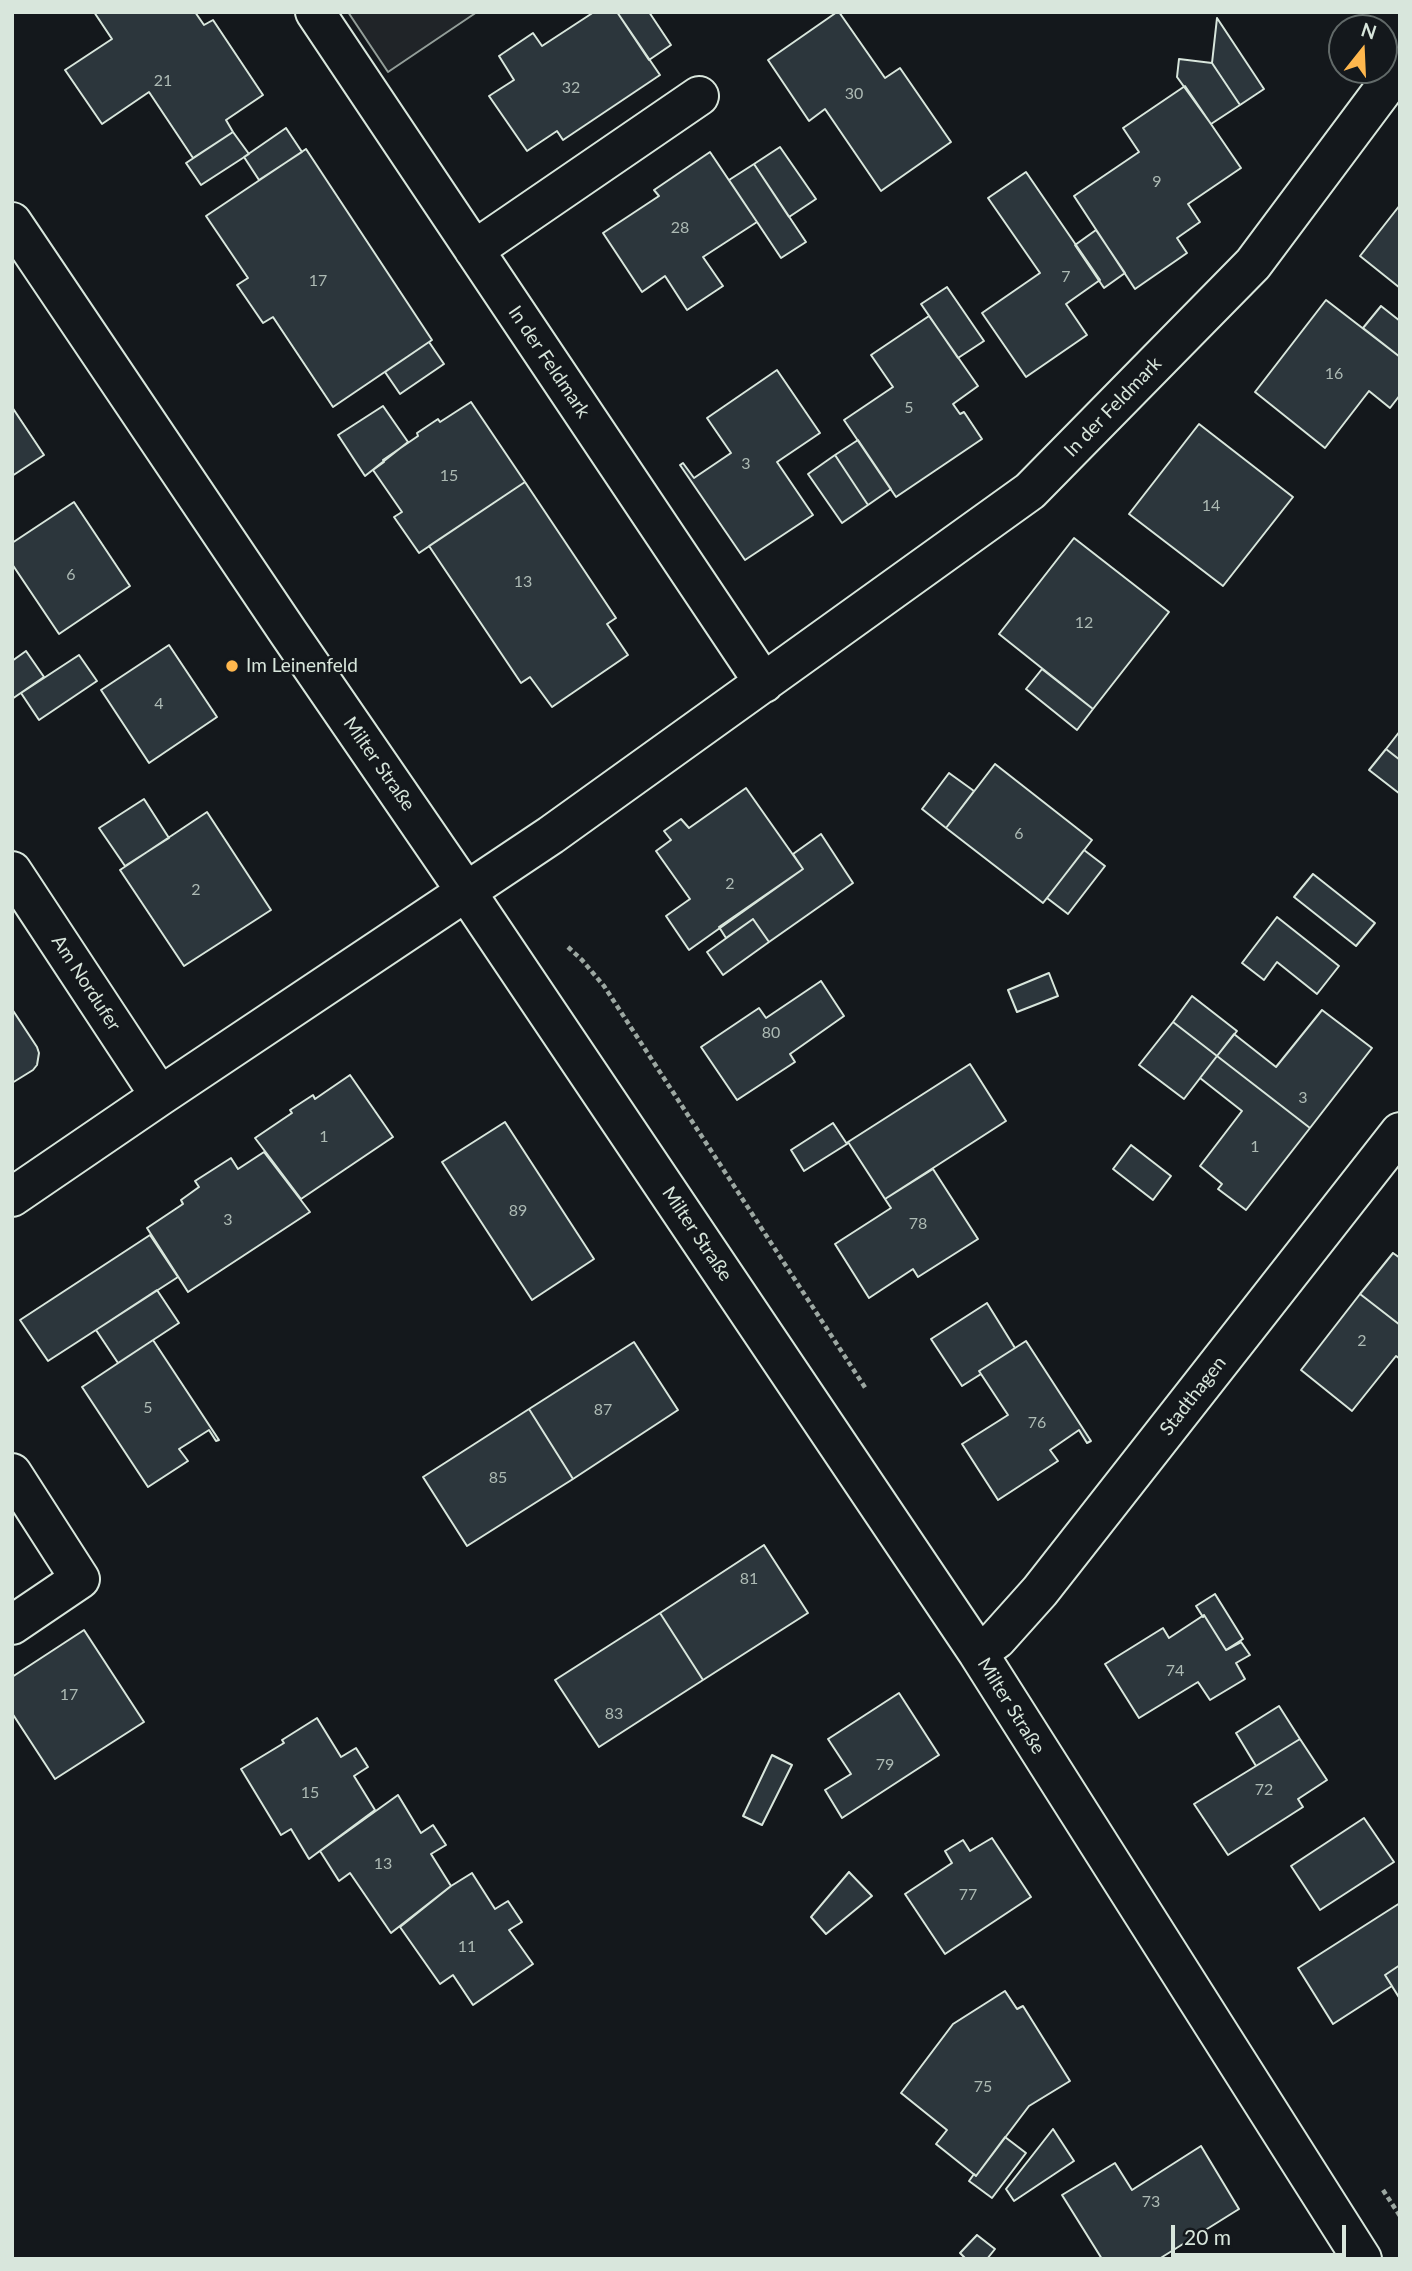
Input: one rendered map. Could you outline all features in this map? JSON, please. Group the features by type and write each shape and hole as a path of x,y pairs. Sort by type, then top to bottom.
{"street":[{"name":"In der Feldmark","path":"315,12 764,683"},
{"name":"In der Feldmark","path":"467,893 1030,491 1253,264 1400,67"},
{"path":"474,250 699,96"},
{"name":"Milter Straße","path":"12,222 978,1653 1362,2259"},
{"name":"Am Nordufer","path":"12,871 160,1096"},
{"path":"12,1197 467,893"},
{"name":"Stadthagen","path":"978,1653 997,1639 1040,1591 1400,1132"},
{"path":"12,1473 80,1578 12,1625"}],"shaded area":[{"path":"348,12 477,12 388,72"}],"building":[{"path":"94,12 195,12 204,25 213,20 263,95 226,120 233,132 193,158 149,92 102,124 65,70 112,39"},
{"path":"594,12 617,12 660,75 563,140 557,131 527,151 489,96 514,80 499,56 533,33 542,46"},
{"path":"617,12 649,12 671,45 649,60"},
{"path":"837,12 885,78 900,68 951,142 881,191 825,109 809,121 768,60"},
{"path":"1217,18 1264,89 1240,105 1212,63"},
{"path":"1179,59 1212,63 1240,105 1211,124 1177,77"},
{"path":"1185,86 1241,168 1188,204 1200,222 1177,238 1187,253 1135,289 1074,196 1139,152 1123,128"},
{"path":"286,128 302,152 259,180 244,157"},
{"path":"233,132 249,154 201,185 186,163"},
{"path":"780,147 816,199 789,217 754,164"},
{"path":"306,149 432,340 333,407 273,317 263,323 237,285 248,278 206,216"},
{"path":"710,152 757,222 703,257 723,286 687,310 665,276 642,292 603,233 659,196 654,190"},
{"path":"754,164 806,242 781,258 729,180"},
{"path":"1026,172 1100,280 1066,304 1087,335 1026,377 982,313 1040,273 988,198"},
{"path":"1400,205 1400,288 1360,256"},
{"path":"1096,230 1125,273 1104,288 1075,245"},
{"path":"947,287 984,341 958,358 921,304"},
{"path":"1326,300 1400,357 1400,395 1390,408 1369,391 1325,448 1255,392"},
{"path":"1381,306 1400,321 1400,357 1363,328"},
{"path":"929,316 978,386 953,404 960,414 964,412 982,439 896,497 844,420 893,387 871,355"},
{"path":"429,342 444,364 400,394 385,372"},
{"path":"777,370 820,433 777,462 813,515 745,560 680,465 683,463 694,478 731,453 707,418"},
{"path":"471,402 525,482 419,553 394,517 402,512 373,470 418,436 417,433"},
{"path":"383,406 408,442 365,476 338,435"},
{"path":"12,407 44,455 12,476"},
{"path":"1199,424 1293,497 1223,586 1129,514"},
{"path":"858,440 891,489 868,505 835,455"},
{"path":"835,455 868,505 842,523 808,474"},
{"path":"525,482 616,618 607,624 628,655 552,707 530,677 521,683 429,546"},
{"path":"74,502 130,586 59,634 12,564 12,543"},
{"path":"1074,538 1169,612 1093,709 999,634"},
{"path":"169,645 217,717 149,763 101,690"},
{"path":"26,651 44,677 12,699 12,661"},
{"path":"79,655 97,681 39,720 21,693"},
{"path":"1042,669 1093,709 1077,730 1026,689"},
{"path":"1400,731 1400,760 1386,749"},
{"path":"1386,749 1400,760 1400,794 1369,770"},
{"path":"995,764 1092,840 1043,903 946,828"},
{"path":"949,773 974,791 946,828 922,809"},
{"path":"746,788 803,869 689,950 666,916 690,899 656,851 671,840 664,831 681,819 689,828"},
{"path":"144,799 169,838 125,866 99,828"},
{"path":"207,812 271,910 184,966 120,870"},
{"path":"821,834 853,883 769,942 753,919 726,938 719,927 803,869 793,854"},
{"path":"1084,850 1105,866 1068,914 1047,898"},
{"path":"1313,874 1375,923 1356,946 1294,897"},
{"path":"1277,917 1339,966 1317,994 1277,962 1264,980 1242,963"},
{"path":"753,919 769,942 723,975 707,952"},
{"path":"1049,973 1058,996 1017,1012 1008,990"},
{"path":"821,981 844,1016 790,1054 795,1062 737,1100 701,1047 759,1008 766,1018"},
{"path":"1192,996 1237,1031 1217,1056 1173,1022"},
{"path":"12,1009 39,1053 37,1065 33,1070 12,1083"},
{"path":"1322,1010 1372,1048 1310,1128 1217,1056 1234,1034 1276,1067"},
{"path":"1173,1022 1217,1056 1184,1099 1139,1065"},
{"path":"1217,1056 1310,1128 1246,1210 1218,1189 1222,1184 1200,1166 1242,1111 1200,1078"},
{"path":"970,1064 1006,1121 885,1199 848,1142"},
{"path":"350,1075 393,1137 301,1199 255,1138 292,1113 290,1110 313,1095 315,1099"},
{"path":"505,1122 594,1259 532,1300 442,1162"},
{"path":"833,1123 847,1144 804,1171 791,1150"},
{"path":"1131,1145 1171,1176 1153,1200 1113,1169"},
{"path":"264,1152 310,1212 188,1292 147,1228 183,1204 181,1200 199,1187 195,1181 231,1158 238,1169"},
{"path":"933,1169 978,1239 918,1277 913,1269 869,1298 835,1244 891,1208 885,1199"},
{"path":"150,1235 178,1277 48,1361 20,1320"},
{"path":"1393,1253 1400,1258 1400,1325 1360,1294"},
{"path":"157,1290 179,1323 118,1363 96,1330"},
{"path":"1360,1294 1400,1325 1400,1359 1396,1356 1352,1411 1301,1370"},
{"path":"987,1303 1015,1348 979,1371 981,1374 962,1386 931,1339"},
{"path":"153,1340 219,1440 216,1441 209,1430 179,1449 188,1461 148,1487 82,1387"},
{"path":"1026,1341 1091,1441 1087,1443 1079,1430 1050,1450 1058,1461 998,1500 962,1444 1008,1415 979,1371"},
{"path":"634,1342 678,1410 573,1479 529,1409"},
{"path":"529,1409 573,1479 467,1546 423,1477"},
{"path":"764,1545 808,1613 703,1680 660,1613"},
{"path":"1215,1594 1243,1639 1226,1650 1196,1606"},
{"path":"660,1613 703,1680 599,1747 555,1680"},
{"path":"1204,1615 1226,1650 1241,1642 1250,1655 1236,1663 1245,1679 1210,1700 1198,1682 1139,1718 1105,1664 1163,1628 1169,1638"},
{"path":"84,1630 144,1722 55,1779 12,1713 12,1677"},
{"path":"899,1693 939,1755 842,1818 825,1790 851,1774 828,1739"},
{"path":"1279,1706 1300,1739 1256,1766 1236,1733"},
{"path":"317,1718 341,1757 356,1748 368,1767 354,1776 375,1810 309,1859 291,1829 281,1835 241,1769 284,1743 282,1740"},
{"path":"1300,1739 1327,1780 1298,1799 1303,1807 1228,1855 1194,1804"},
{"path":"772,1755 792,1765 762,1825 743,1816"},
{"path":"398,1795 421,1833 433,1825 446,1845 431,1854 451,1886 391,1933 350,1873 339,1881 320,1851"},
{"path":"1364,1818 1394,1862 1320,1910 1291,1866"},
{"path":"992,1838 1031,1897 945,1954 905,1894 952,1863 945,1851 963,1840 970,1851"},
{"path":"849,1872 872,1896 826,1934 811,1917"},
{"path":"472,1873 495,1909 508,1901 522,1922 509,1930 533,1964 473,2005 453,1975 440,1984 400,1927 451,1886"},
{"path":"1400,1903 1400,1965 1385,1975 1392,1986 1333,2024 1298,1968"},
{"path":"1400,1965 1400,1999 1385,1975"},
{"path":"1005,1991 1017,2009 1023,2006 1070,2081 1029,2106 976,2176 936,2144 947,2130 901,2093 953,2024"},
{"path":"1053,2129 1074,2161 1014,2201 1006,2189"},
{"path":"1005,2137 1026,2153 992,2198 969,2181 974,2174 976,2176"},
{"path":"1201,2146 1239,2209 1159,2259 1102,2259 1062,2195 1115,2163 1132,2190"},
{"path":"977,2235 995,2249 987,2259 966,2259 960,2253"}],"place":[{"name":"Im Leinenfeld","path":"232,666"}]}
